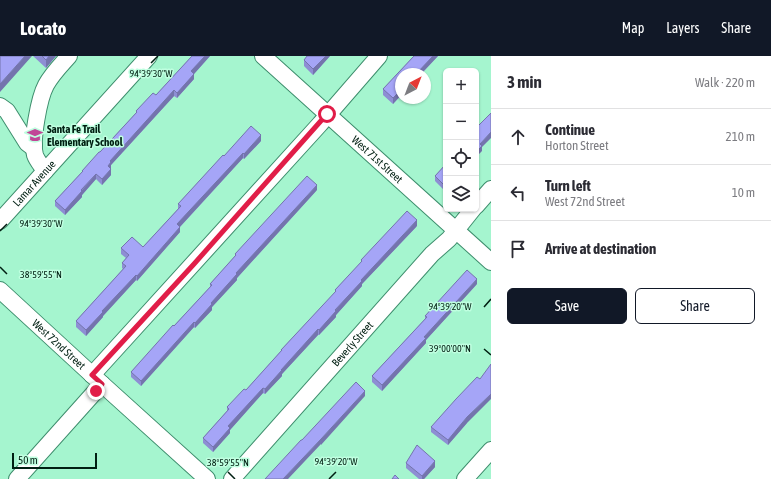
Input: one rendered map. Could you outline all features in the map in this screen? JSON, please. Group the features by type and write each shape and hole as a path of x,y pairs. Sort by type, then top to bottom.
{"street":[{"path":"45,171 35,155 34,146 39,104 45,87 69,56"},
{"name":"Lamar Avenue","path":"0,221 149,56"},
{"name":"West 71st Street","path":"263,56 491,262"},
{"path":"17,479 194,264 379,56"},
{"path":"0,106 7,111 28,144 34,146"},
{"path":"479,203 491,189"},
{"name":"Beverly Street","path":"232,479 427,260 449,239 471,212"},
{"name":"West 72nd Street","path":"0,290 207,479"},
{"path":"465,479 491,450"}],"building":[{"path":"0,56 25,56 0,84"},
{"path":"42,56 49,56 46,60"},
{"path":"192,56 205,56 191,71 194,74 177,93 174,90 110,161 111,162 108,166 111,169 102,179 96,174 65,210 55,201 153,93 156,95"},
{"path":"307,56 326,56 313,69 304,60"},
{"path":"414,56 433,56 422,68 403,68"},
{"path":"395,76 395,96 393,98 383,89"},
{"path":"491,113 491,132 480,144 482,146 479,149 479,140 479,125"},
{"path":"251,126 261,135 177,224 180,227 137,276 136,275 86,330 76,321 126,266 122,263 129,255 121,248 132,237 143,247 181,206 178,204"},
{"path":"443,167 443,184 435,176"},
{"path":"307,176 317,185 236,273 237,274 211,303 212,304 141,381 131,372 173,325 174,326 212,285 210,284 236,255 235,254"},
{"path":"407,211 417,220 361,280 362,281 335,310 336,311 265,389 263,388 228,426 230,428 213,447 203,438 229,409 227,407 244,389 246,390 336,291 335,290 362,261 361,260"},
{"path":"467,270 477,279 424,337 426,338 382,385 372,376 427,317 425,316"},
{"path":"491,364 491,394 467,417 448,440 431,427 477,377 480,379"},
{"path":"356,382 365,391 321,439 283,479 265,479 301,440"},
{"path":"417,445 435,461 422,476 406,463"},
{"path":"395,475 399,479 392,479"}],"place":[{"name":"Santa Fe Trail Elementary School","path":"35,135"}],"route":[{"path":"96,391 102,384 92,375 194,264 320,124 327,114"}]}
